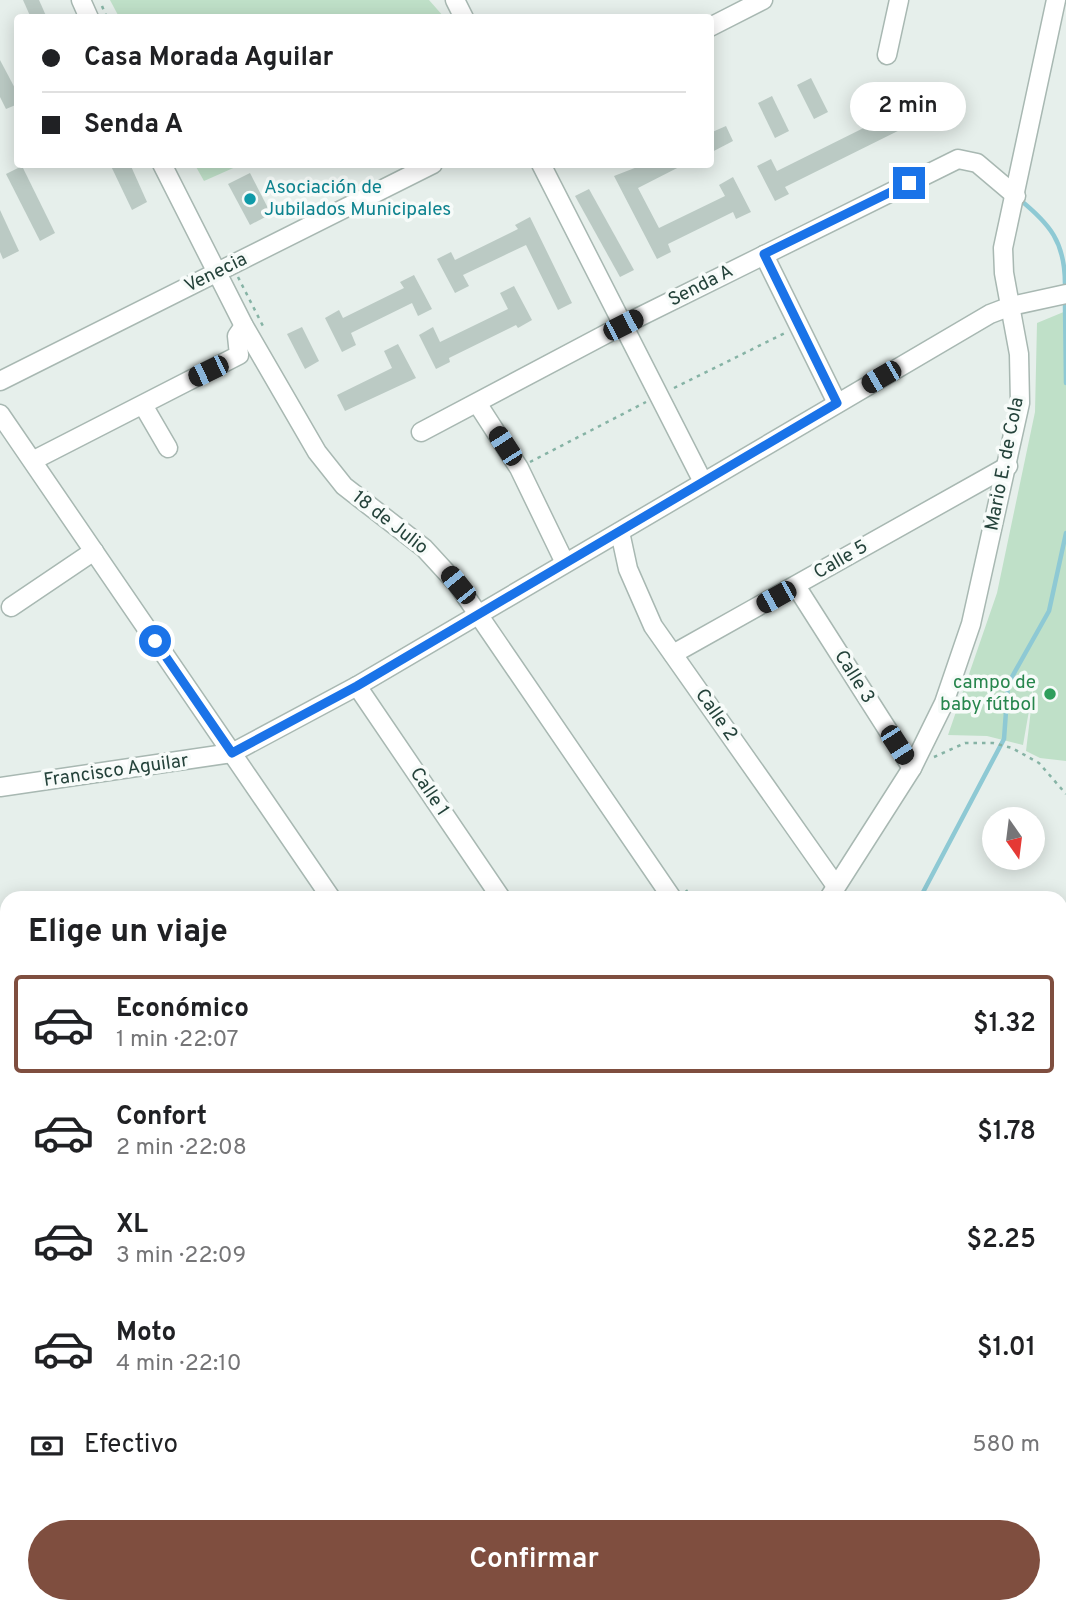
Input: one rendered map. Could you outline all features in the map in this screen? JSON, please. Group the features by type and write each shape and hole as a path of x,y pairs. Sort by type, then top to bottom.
{"street":[{"path":"714,25 762,0"},
{"path":"887,55 899,0"},
{"name":"Mario E. de Cola","path":"834,891 912,768 943,703 971,624 1020,403 1019,354 1004,273 1003,248 1056,0"},
{"name":"Senda A","path":"421,432 623,325 958,159 977,163 1016,196"},
{"name":"18 de Julio","path":"164,168 244,326 328,467 359,500 437,560 478,614 667,891"},
{"name":"Venecia","path":"0,381 425,168"},
{"path":"543,168 703,482"},
{"path":"764,254 837,403"},
{"name":"Francisco Aguilar","path":"0,787 232,753 357,686 990,314 1011,306 1066,295"},
{"path":"34,460 239,355 237,336 244,326"},
{"path":"477,403 519,468 565,563"},
{"path":"143,405 168,447"},
{"path":"0,414 326,891"},
{"name":"Calle 5","path":"673,654 1008,466"},
{"name":"Calle 2","path":"620,532 628,569 641,606 832,891"},
{"path":"11,607 94,551"},
{"name":"Calle 3","path":"796,586 912,768"},
{"name":"Calle 1","path":"357,686 496,891"}],"path":[{"path":"912,768 965,743 993,743 1013,748 1039,764 1066,794"}],"green space":[{"path":"110,0 429,0 441,14 117,14"},
{"path":"197,168 233,168 204,181"},
{"path":"1066,311 1066,761 1040,758 1026,751 1035,676 1023,745 987,736 948,735 997,593 1035,412 1037,323"}],"building":[{"path":"23,0 39,0 45,14 29,14"},
{"path":"0,60 14,86 14,106 6,109 0,97"},
{"path":"811,78 828,112 814,119 797,85"},
{"path":"772,96 789,131 775,138 758,103"},
{"path":"914,103 922,119 785,187 789,194 775,201 757,166 771,159 777,171"},
{"path":"726,126 733,141 714,151 714,131"},
{"path":"23,168 55,233 40,241 6,174"},
{"path":"112,168 132,168 147,202 132,210"},
{"path":"635,168 677,168 638,188 659,228 725,196 719,185 733,177 751,212 736,219 733,212 668,244 671,252 657,259 614,176"},
{"name":"Asociación de Jubilados Municipales","path":"250,173 271,214 250,225 228,184"},
{"path":"589,189 634,270 620,277 575,196"},
{"path":"0,210 19,251 3,259 0,252"},
{"path":"530,217 572,303 558,310 526,245 463,275 469,286 455,293 437,259 451,252 455,260 518,229 515,225"},
{"path":"414,275 432,309 418,316 412,303 351,333 356,345 342,352 325,318 339,310 343,318 404,288 400,282"},
{"path":"514,286 532,320 518,328 516,325 449,358 450,362 436,369 419,335 433,327 440,342 508,309 500,293"},
{"path":"302,327 319,361 305,369 287,334"},
{"path":"398,344 416,378 345,411 337,395 392,368 384,351"}],"waterway":[{"path":"1019,199 1054,235 1062,257 1065,284"},
{"path":"1065,306 1066,383"},
{"path":"924,891 1004,739 1008,684 1049,611 1066,533"}],"place":[{"name":"Asociación de Jubilados Municipales","path":"250,199"},
{"name":"campo de baby fútbol","path":"1050,694"}],"route":[{"path":"155,641 232,753 357,686 837,403 764,254 909,183"}]}
